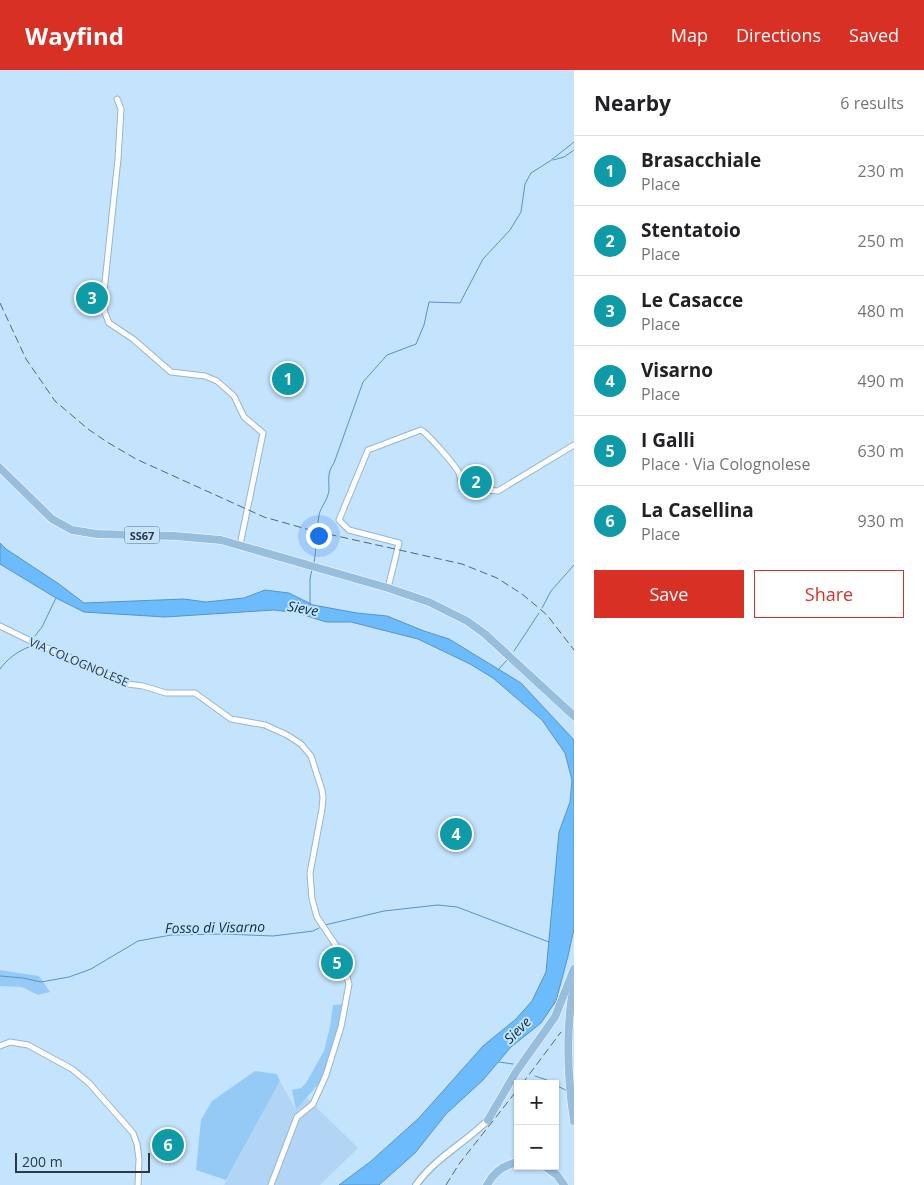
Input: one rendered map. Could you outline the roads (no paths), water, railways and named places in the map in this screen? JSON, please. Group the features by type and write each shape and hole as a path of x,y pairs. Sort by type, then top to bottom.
{"main road":[{"name":"SS67","path":"0,468 52,519 72,530 97,534 205,538 240,545 388,588 429,602 467,621 506,652 574,716"},
{"path":"488,1120 516,1072 555,1017 574,969"},
{"path":"574,985 567,1042 574,1122"},
{"path":"487,1185 497,1172 508,1164 514,1163"},
{"path":"550,1170 557,1175 564,1185"}],"street":[{"path":"117,99 121,109 118,158 102,301 105,313 109,323 117,330 134,339 171,372 205,376 217,381 228,389 234,396 244,417 263,433 240,545"},
{"path":"388,588 400,542 349,530 339,520 368,450 421,430 454,465 459,473 460,484 464,488 498,491 574,446"},
{"name":"VIA COLOGNOLESE","path":"0,626 128,684 143,686 166,693 195,693 231,719 265,725 287,735 301,744 311,756 323,797 310,873 312,899 317,917 339,950 349,984 341,1027 326,1075 313,1104 297,1116 271,1185"},
{"path":"0,1046 10,1042 28,1045 72,1069 89,1083 133,1133 139,1159 138,1185"},
{"path":"416,1185 434,1164 477,1131 488,1120"}],"water":[{"name":"Sieve","path":"0,543 84,603 184,599 206,602 244,598 265,590 289,593 313,605 387,616 449,639 521,683 574,740 574,929 556,1001 541,1023 511,1047 483,1080 446,1114 415,1153 379,1185 339,1185 370,1162 419,1118 483,1046 516,1019 532,1001 546,972 559,832 570,802 572,780 565,753 542,720 493,678 470,664 418,639 351,622 326,622 298,613 274,610 165,617 84,612 56,598 0,564"}],"waterway":[{"path":"314,563 319,515 329,490 329,473 363,382 387,355 416,344 424,325 429,302 460,303 483,259 510,230 521,212 525,184 531,173 574,142"},
{"path":"553,160 564,157 574,150"},
{"path":"542,608 551,591 574,565"},
{"path":"310,605 312,569"},
{"path":"35,636 42,627 56,598"},
{"path":"514,651 539,613"},
{"path":"0,669 13,656 29,647"},
{"path":"498,670 507,660"},
{"name":"Fosso di Visarno","path":"325,925 384,911 438,905 457,907 549,942"},
{"name":"Fosso di Visarno","path":"0,976 41,982 69,977 91,969 138,941 171,935 224,934 273,936 313,931 319,928"},
{"path":"499,1062 513,1064"},
{"path":"535,1076 547,1080"},
{"path":"559,1087 568,1091"}],"railway":[{"path":"0,303 26,359 55,401 88,429 107,442 136,459 264,517 310,530 462,564 497,578 522,594 547,615 574,650"},
{"path":"525,1080 561,1032"},
{"path":"446,1185 459,1164 514,1094"}],"place":[{"name":"Le Casacce","path":"92,298"},
{"name":"Brasacchiale","path":"288,379"},
{"name":"Stentatoio","path":"476,482"},
{"name":"Visarno","path":"456,834"},
{"name":"I Galli","path":"337,963"},
{"name":"La Casellina","path":"168,1145"}]}
